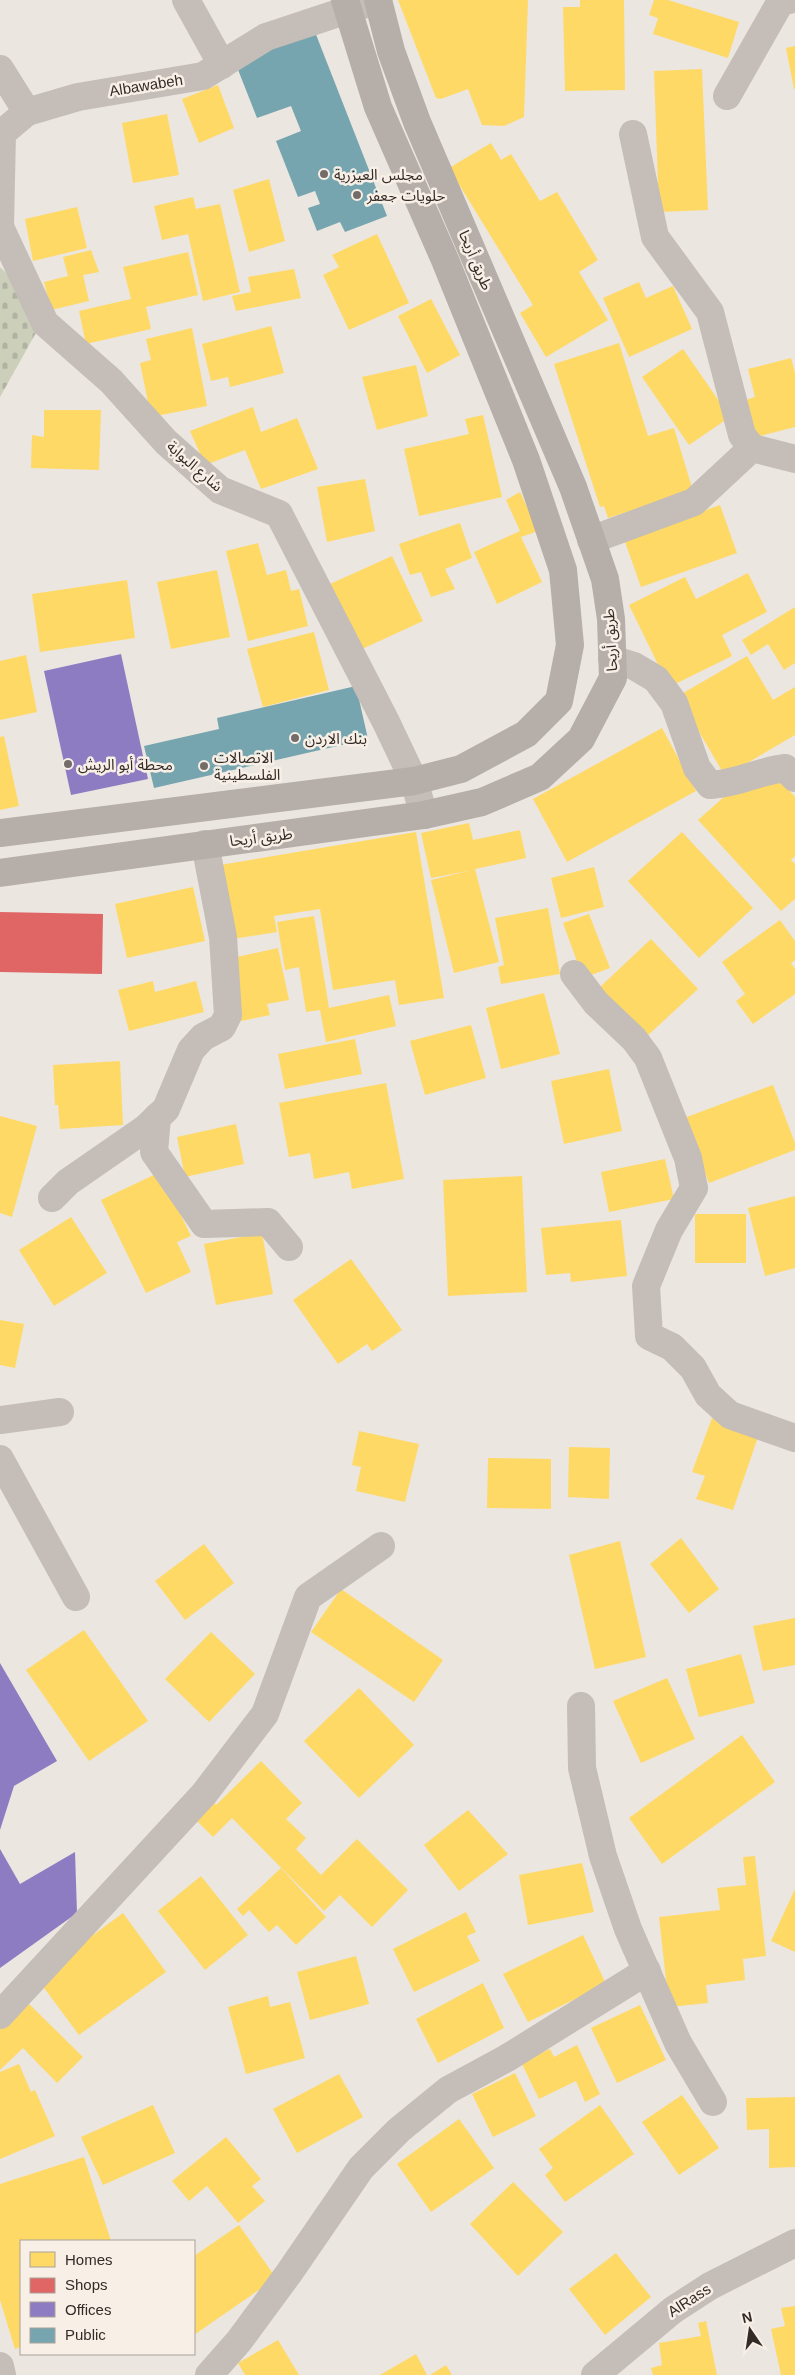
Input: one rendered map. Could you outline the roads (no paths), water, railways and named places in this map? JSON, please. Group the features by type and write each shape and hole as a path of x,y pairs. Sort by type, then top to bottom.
{"main road":[{"name":"طريق أريحا","path":"0,873 424,815 482,802 540,777 581,739 613,678 611,619 605,579 573,487 417,122 391,51 378,0"},
{"name":"طريق أريحا","path":"0,834 414,781 461,768 526,734 559,701 570,645 563,570 526,460 445,260 378,107 346,4"}],"street":[{"path":"186,0 222,65"},
{"name":"Albawabeh","path":"0,227 2,132 27,112 78,97 203,76 266,37 346,4 378,0"},
{"path":"727,96 781,1 789,0"},
{"path":"0,69 27,112"},
{"path":"633,134 655,238 710,312 742,436 752,448 795,459"},
{"name":"شارع البوابة","path":"0,227 45,323 111,381 166,442 220,490 279,514 356,661 414,781 424,815"},
{"path":"591,540 694,502 752,448"},
{"path":"612,659 634,666 656,679 674,703 697,768 710,785 729,784 767,770 785,768 795,778"},
{"path":"52,1198 68,1182 146,1128 166,1109 191,1050 203,1037 222,1027 228,1014 222,937 205,844"},
{"path":"574,974 596,1003 634,1039 648,1058 688,1158 694,1188 669,1230 646,1286 649,1336 672,1347 693,1368 708,1395 730,1415 795,1438"},
{"path":"157,1117 154,1152 204,1224 268,1222 289,1247"},
{"path":"0,1420 60,1412"},
{"path":"0,1459 76,1598"},
{"path":"0,2015 204,1794 265,1714 308,1597 382,1546"},
{"path":"581,1706 582,1768 603,1856 628,1929 678,2043 713,2102"},
{"path":"209,2375 239,2341 289,2273 361,2168 399,2130 448,2090 507,2058 647,1971"},
{"name":"AlRass","path":"595,2375 673,2310 718,2282 795,2243"},
{"path":"0,2366 2,2375"}],"place":[{"name":"مجلس العيزرية","path":"324,174"},
{"name":"حلويات جعفر","path":"357,195"},
{"name":"بنك الاردن","path":"295,738"},
{"name":"محطة أبو الريش","path":"68,764"},
{"name":"الاتصالات الفلسطينية","path":"204,766"}]}
